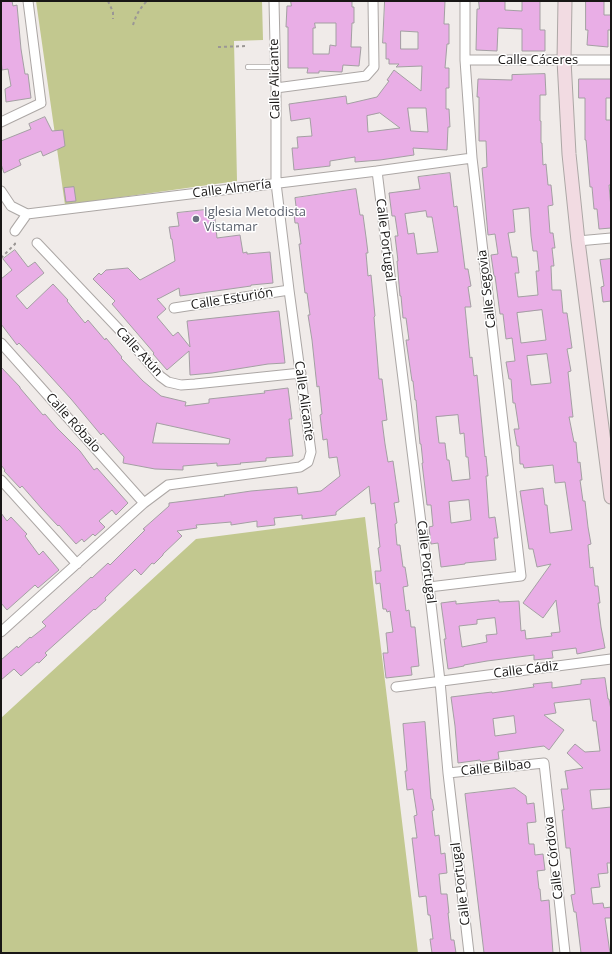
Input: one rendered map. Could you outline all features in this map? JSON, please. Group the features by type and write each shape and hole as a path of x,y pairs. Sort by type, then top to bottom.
{"street":[{"path":"1,122 41,103 28,1"},
{"name":"Calle Alicante","path":"2,628 77,564 144,502 168,485 300,467 308,462 311,452 276,183 274,1"},
{"path":"276,88 366,76 374,67 373,1"},
{"name":"Calle Segovia","path":"429,587 521,576 472,158 465,60 465,1"},
{"path":"565,1 564,60 569,154 578,241 611,497"},
{"name":"Calle Cáceres","path":"465,60 611,60"},
{"name":"Calle Almería","path":"27,214 377,172 472,158"},
{"name":"Calle Portugal","path":"377,172 429,587 440,681 448,773 469,953"},
{"path":"1,191 11,206 27,214 15,230"},
{"path":"578,241 611,238"},
{"name":"Calle Atún","path":"37,243 128,339 160,376 168,382 180,385 195,384 301,373"},
{"name":"Calle Esturión","path":"174,308 289,290"},
{"name":"Calle Róbalo","path":"1,344 144,502"},
{"path":"1,480 77,564"},
{"name":"Calle Cádiz","path":"396,687 611,659"},
{"name":"Calle Bilbao","path":"448,773 544,763"},
{"name":"Calle Córdova","path":"544,763 566,953"}],"lane":[{"path":"248,68 275,67"}],"path":[{"path":"108,1 113,12 113,19"},
{"path":"133,25 141,6 147,1"},
{"path":"218,47 248,46"},
{"path":"1,258 15,244 15,230"}],"green space":[{"path":"36,1 262,1 263,40 234,41 237,181 65,205"},
{"path":"365,517 418,953 1,953 1,718 196,539"}],"building":[{"path":"1,1 12,1 13,6 17,5 21,49 25,74 28,74 31,98 6,102 5,89 11,86 8,69 2,70"},
{"path":"291,1 352,1 352,7 354,7 354,23 352,23 351,47 361,47 359,66 343,65 342,72 319,71 319,73 307,73 308,68 288,68 288,27 286,27 287,6 291,6","holes":["315,23 336,23 336,46 330,45 329,54 313,54 313,28 315,28"]},
{"path":"385,1 445,1 444,24 449,24 449,44 447,44 445,68 449,68 449,88 446,88 446,109 449,109 450,127 448,127 447,150 413,148 414,155 355,162 355,157 330,161 330,166 294,170 292,148 298,148 297,137 312,136 310,118 291,121 289,104 346,96 347,104 377,97 389,81 387,80 394,70 421,91 422,66 396,67 399,64 389,64 389,59 386,59 386,43 383,43","holes":["401,31 418,32 418,49 401,49","408,108 426,108 428,132 411,131","380,113 400,128 368,132 367,116"]},
{"path":"479,1 505,1 505,10 522,11 522,1 540,1 540,30 545,30 545,51 522,51 522,29 498,28 497,51 476,50 477,9 479,9"},
{"path":"586,1 604,1 604,15 611,15 611,30 608,30 608,47 587,45 588,30 586,30"},
{"path":"545,74 546,95 540,95 540,121 543,165 546,164 548,185 551,185 553,205 548,206 550,233 553,233 555,248 552,248 554,266 551,266 552,290 561,290 563,313 567,313 572,348 567,349 571,371 568,372 573,417 569,417 574,442 576,442 578,463 580,462 582,480 580,480 583,501 585,501 591,544 588,545 590,568 593,567 595,586 598,586 600,603 598,603 605,648 577,654 576,648 552,651 553,658 534,660 534,655 487,661 448,669 441,603 456,601 456,604 499,600 499,602 519,601 521,631 525,630 526,639 552,636 551,633 560,632 556,600 543,618 523,603 551,564 537,567 533,549 529,549 520,491 543,488 545,505 547,505 550,533 572,530 565,482 555,483 553,465 524,468 523,464 520,464 519,446 517,446 514,429 519,429 515,403 513,403 511,379 509,379 506,362 515,361 512,338 506,339 503,314 500,314 491,255 498,254 495,234 488,235 482,168 487,167 486,141 479,141 479,97 477,97 478,79 512,80 512,75","holes":["529,208 533,251 537,251 539,271 536,271 538,295 518,297 515,273 519,273 517,257 512,257 508,233 515,232 513,210","542,310 546,340 521,343 517,313","547,354 551,383 531,385 527,356","495,618 497,634 486,635 487,642 462,647 459,626 477,624 477,620"]},
{"path":"579,79 611,79 611,98 606,98 606,120 611,120 611,185 609,185 611,228 599,229 597,209 594,209 585,140 585,98 579,98"},
{"path":"45,117 52,131 63,130 65,146 43,156 41,151 19,160 21,165 4,173 1,164 1,141 31,129 29,124"},
{"path":"450,173 454,207 457,206 465,269 468,269 471,286 468,287 471,307 465,307 470,358 472,357 474,376 477,375 488,476 486,476 489,518 495,517 498,538 494,538 496,560 441,567 438,543 431,544 429,527 433,526 431,505 427,505 416,400 406,340 409,340 406,318 403,318 400,296 395,236 398,236 395,216 392,216 389,193 420,189 418,177","holes":["426,211 427,217 432,217 438,252 417,254 414,233 408,234 405,214","458,415 460,434 464,433 470,479 452,481 445,443 439,443 436,417","469,500 471,520 451,523 449,502"]},
{"path":"74,187 76,201 66,202 64,188"},
{"path":"356,189 360,215 363,215 368,253 366,253 368,276 371,275 379,379 382,379 387,420 382,421 385,444 388,462 393,461 399,502 394,503 397,523 395,524 397,545 400,545 403,567 405,567 408,586 403,587 406,611 409,610 411,627 415,627 419,666 411,667 412,675 386,678 383,653 388,653 386,633 393,632 390,611 387,612 386,609 383,609 380,583 376,584 375,571 381,571 378,548 380,547 375,503 371,504 369,486 336,512 336,515 302,519 302,515 274,518 275,525 257,527 257,521 231,525 231,522 196,525 197,528 177,531 182,536 154,564 152,563 141,575 135,569 105,598 106,600 45,653 47,655 39,663 37,662 21,676 14,669 1,680 1,660 17,646 18,648 30,637 31,638 46,626 42,622 91,577 92,578 108,563 110,565 145,530 143,529 169,506 169,503 251,491 297,487 298,494 321,491 340,476 337,457 329,458 327,439 323,440 319,386 317,387 308,315 310,315 307,293 305,293 299,244 301,244 298,223 295,223 294,214 297,214 295,198"},
{"path":"214,209 217,238 240,235 243,253 270,252 273,283 180,296 179,288 157,299 166,309 157,317 173,336 178,332 190,347 187,321 279,311 285,363 190,375 189,351 167,370 112,304 115,301 93,279 99,273 101,275 106,270 128,268 140,280 175,261 169,227 179,226 177,213"},
{"path":"15,250 28,267 35,262 44,273 16,296 27,309 53,284 68,300 67,301 85,323 88,320 105,340 106,338 122,357 121,358 143,381 161,396 186,402 185,406 209,403 209,399 265,393 264,391 288,388 292,419 289,419 293,456 266,458 266,461 240,463 241,464 217,466 217,463 183,466 183,470 155,469 123,463 124,457 103,433 101,435 41,366 19,343 17,345 1,324 1,279 12,270 3,259","holes":["157,423 230,439 229,444 153,443"]},
{"path":"611,259 611,301 603,302 601,287 604,286 600,260"},
{"path":"1,367 43,415 45,414 80,451 94,470 97,468 128,503 116,515 112,510 99,521 105,527 95,536 93,534 84,542 82,539 76,544 22,486 20,488 4,471 5,470 1,465"},
{"path":"1,513 7,521 11,517 27,534 25,536 39,555 43,551 59,570 38,588 35,585 7,610 1,603"},
{"path":"605,678 611,710 611,789 590,790 592,809 611,807 611,863 607,863 608,873 598,874 600,887 591,888 593,904 603,903 604,908 611,907 611,918 605,918 610,953 581,953 576,912 574,912 571,895 575,894 570,848 566,848 562,810 564,810 561,789 568,789 565,771 583,768 567,753 575,744 585,752 600,751 596,721 593,721 590,699 554,703 556,713 544,715 564,730 549,750 544,746 498,752 499,759 481,762 480,760 458,763 451,697 534,687 533,684 552,682 552,688 581,684 581,680","holes":["514,716 516,733 495,736 493,719"]},
{"path":"425,722 431,799 434,810 432,811 435,836 439,835 441,854 445,853 447,873 439,874 441,894 447,894 451,940 454,940 456,953 432,953 430,939 433,939 426,896 419,897 412,838 417,838 414,816 417,815 413,789 407,790 403,724"},
{"path":"515,788 526,796 527,804 534,803 536,822 527,823 529,844 534,844 535,855 543,854 545,870 537,871 541,901 549,900 553,953 484,953 465,794"}],"place":[{"name":"Iglesia Metodista Vistamar","path":"196,219"}]}
